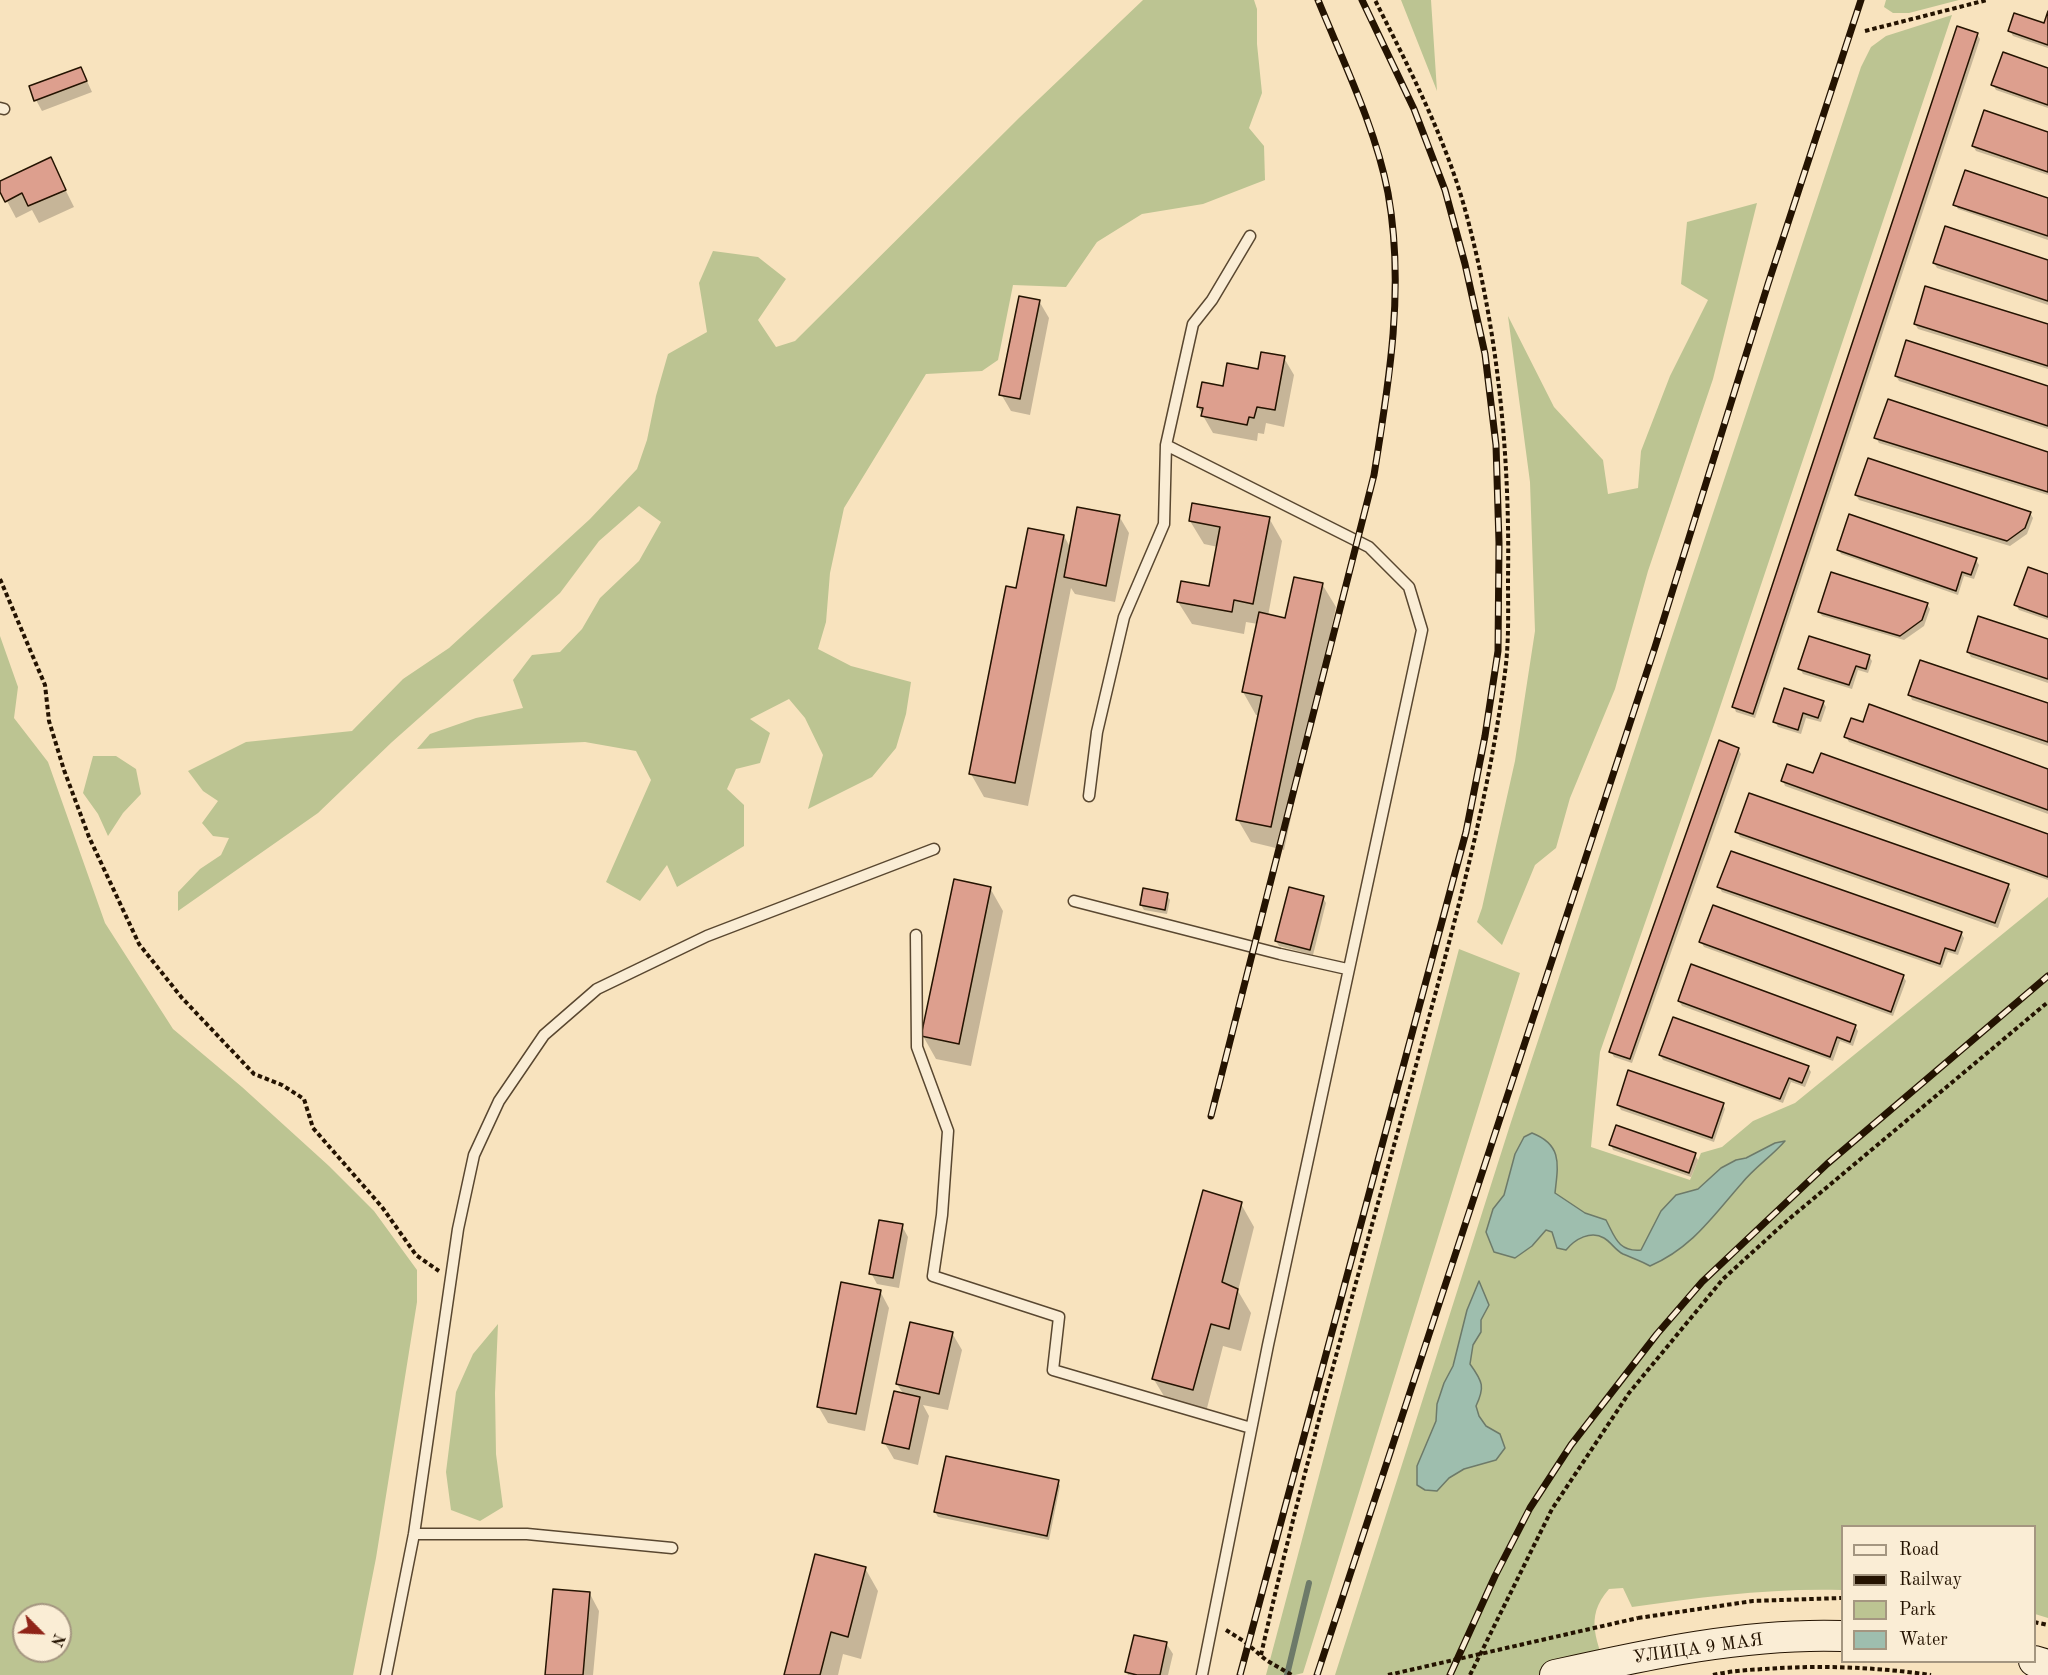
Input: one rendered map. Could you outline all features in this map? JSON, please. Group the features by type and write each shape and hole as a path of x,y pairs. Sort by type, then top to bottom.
{"main road":[{"name":"УЛИЦА 9 МАЯ","path":"1555,1675 1644,1655 1764,1638 1841,1635"}],"lane":[{"path":"1089,796 1097,732 1124,617 1164,524 1166,445 1193,324 1212,300 1250,236"},
{"path":"1166,445 1369,547 1409,587 1422,630 1347,969 1202,1675"},
{"path":"386,1675 414,1534 458,1229 474,1155 498,1101 544,1035 597,989 707,936 934,849"},
{"path":"1074,901 1347,969"},
{"path":"916,935 916,1047 948,1131 942,1215 933,1276 1059,1317 1053,1370 1251,1428"},
{"path":"414,1534 527,1534 672,1548"}],"path":[{"path":"1261,1655 1307,1461 1450,936 1485,795 1507,661 1509,545 1506,458 1496,359 1478,266 1466,212 1446,154 1406,62 1375,0"},
{"path":"1865,32 1987,0"},
{"path":"0,579 45,685 49,721 89,837 140,944 182,998 254,1074 282,1085 304,1099 313,1128 382,1207 416,1255 438,1270 451,1275"},
{"path":"1470,1675 1552,1509 1629,1393 1723,1279 1789,1219 2048,1002"},
{"path":"1388,1675 1638,1618 1753,1601 1841,1598"},
{"path":"1212,1621 1292,1675"},
{"path":"1713,1675 1786,1667 1882,1668 1931,1675"}],"green space":[{"path":"1143,0 1254,0 1257,9 1257,44 1262,93 1249,128 1264,146 1265,180 1203,204 1142,214 1097,242 1066,287 1013,285 998,360 982,371 926,374 844,508 830,573 826,622 818,649 851,666 911,682 906,714 896,748 872,777 808,809 823,755 805,718 789,699 750,719 770,733 760,763 736,769 727,789 744,805 744,846 677,887 667,865 640,901 606,882 651,780 636,751 585,742 417,749 430,734 476,718 523,708 513,680 532,655 560,652 582,629 600,598 639,561 661,522 639,506 599,541 560,593 392,742 318,813 178,911 178,892 200,869 221,855 229,838 213,836 202,823 218,801 203,791 188,771 246,742 352,731 403,679 449,648 590,519 637,469 647,440 668,354 707,332 699,283 713,251 758,257 786,279 758,320 776,347 795,341 1020,117"},
{"path":"1401,0 1431,0 1437,91"},
{"path":"1886,0 1959,0 1909,13 1893,13 1884,7"},
{"path":"1952,15 1714,725 1600,1052 1591,1147 1690,1180 1701,1153 1722,1147 1753,1121 1795,1103 2048,897 2048,1618 2036,1614 2036,1525 1841,1525 1841,1590 1763,1592 1632,1607 1623,1588 1609,1589 1596,1610 1595,1620 1597,1641 1608,1675 1335,1675 1511,1122 1861,67 1871,47 1886,36"},
{"path":"1757,203 1713,379 1648,571 1615,689 1570,798 1556,848 1535,865 1502,945 1477,922 1515,761 1535,631 1530,482 1508,316 1554,407 1603,460 1608,494 1638,488 1641,451 1670,376 1708,300 1681,284 1687,222"},
{"path":"0,636 18,687 14,718 48,762 105,923 173,1029 242,1087 329,1166 374,1211 417,1270 417,1302 376,1558 353,1675 0,1675"},
{"path":"93,756 116,756 136,769 141,794 123,813 108,836 98,814 83,793"},
{"path":"1459,949 1520,973 1303,1673 1266,1675"},
{"path":"498,1324 495,1393 496,1454 503,1507 480,1521 451,1510 446,1472 456,1392 473,1354"}],"water":[{"path":"1532,1133 1542,1138 1554,1150 1557,1165 1555,1193 1585,1213 1606,1220 1618,1242 1627,1249 1633,1250 1641,1250 1661,1211 1676,1195 1698,1189 1721,1168 1736,1160 1785,1141 1747,1177 1690,1241 1665,1259 1650,1266 1620,1252 1606,1240 1594,1235 1583,1237 1566,1250 1557,1248 1552,1232 1546,1230 1532,1246 1515,1258 1494,1252 1486,1232 1493,1209 1504,1195 1515,1154 1524,1137"},
{"path":"1479,1281 1489,1305 1481,1320 1481,1332 1473,1345 1470,1364 1478,1375 1481,1385 1481,1394 1476,1406 1486,1426 1500,1434 1505,1448 1496,1460 1464,1469 1449,1478 1437,1491 1425,1490 1417,1485 1417,1466 1436,1421 1437,1404 1453,1366 1467,1310"}],"building":[{"path":"2048,11 2048,45 2008,31 2014,13 2044,23"},
{"path":"1957,26 1978,33 1753,714 1732,707"},
{"path":"2003,52 2048,68 2048,105 1991,85"},
{"path":"81,67 87,81 34,101 29,86"},
{"path":"1984,110 2048,132 2048,172 1972,146"},
{"path":"51,157 66,190 28,206 22,193 5,202 0,192 0,181"},
{"path":"1965,170 2048,198 2048,236 1953,205"},
{"path":"1945,226 2048,260 2048,301 1933,263"},
{"path":"1925,286 2048,324 2048,366 1914,324"},
{"path":"1019,296 1040,300 1020,399 999,395"},
{"path":"1906,340 2048,386 2048,426 1895,376"},
{"path":"1261,352 1285,356 1275,410 1257,407 1254,418 1249,417 1247,425 1201,416 1203,408 1197,407 1202,382 1223,386 1227,363 1258,369"},
{"path":"1888,399 2048,452 2048,492 1874,438"},
{"path":"1868,458 2031,512 2025,528 2007,541 1855,495"},
{"path":"1192,503 1270,517 1253,604 1234,600 1232,612 1177,602 1181,581 1209,586 1220,527 1189,521"},
{"path":"1077,507 1120,515 1106,586 1064,577"},
{"path":"1849,514 1977,558 1971,575 1962,572 1956,591 1837,550"},
{"path":"1028,528 1064,535 1015,783 969,774 1006,586 1016,588"},
{"path":"2028,567 2048,574 2048,617 2014,605"},
{"path":"1831,572 1928,603 1922,620 1900,636 1818,612"},
{"path":"1294,577 1323,583 1271,827 1236,820 1262,696 1242,692 1259,612 1285,618"},
{"path":"1978,616 2048,639 2048,679 1967,652"},
{"path":"1809,636 1870,655 1866,669 1856,666 1849,685 1798,669"},
{"path":"1920,660 2048,703 2048,742 1908,695"},
{"path":"1784,688 1824,701 1818,718 1803,713 1798,730 1773,722"},
{"path":"1869,704 2048,769 2048,810 1844,737 1851,718 1863,722"},
{"path":"1719,740 1739,748 1630,1059 1609,1052"},
{"path":"1821,753 2048,834 2048,877 1781,781 1787,764 1813,773"},
{"path":"1749,793 2009,884 1995,923 1735,832"},
{"path":"1731,851 1962,932 1955,951 1945,948 1940,964 1717,887"},
{"path":"954,879 991,887 959,1044 921,1036"},
{"path":"1289,887 1324,896 1310,950 1275,941"},
{"path":"1143,888 1168,893 1165,910 1140,905"},
{"path":"1713,905 1904,975 1891,1012 1699,942"},
{"path":"1691,964 1856,1025 1850,1042 1837,1037 1830,1057 1678,1001"},
{"path":"1673,1017 1809,1066 1802,1083 1789,1078 1780,1099 1659,1055"},
{"path":"1628,1070 1724,1103 1712,1138 1617,1105"},
{"path":"1616,1125 1696,1153 1689,1173 1609,1145"},
{"path":"1203,1190 1242,1202 1222,1282 1238,1289 1229,1329 1211,1324 1193,1390 1152,1379"},
{"path":"879,1220 903,1224 893,1278 869,1274"},
{"path":"841,1282 881,1290 856,1414 817,1407"},
{"path":"910,1322 953,1332 939,1394 896,1384"},
{"path":"894,1391 920,1397 909,1449 882,1443"},
{"path":"946,1456 1059,1480 1047,1536 934,1512"},
{"path":"815,1554 866,1567 848,1637 831,1632 820,1675 784,1675"},
{"path":"553,1589 590,1592 583,1675 545,1675"},
{"path":"1134,1635 1167,1642 1160,1675 1137,1675 1125,1672"}],"waterway":[{"path":"1287,1675 1309,1583"}],"railway":[{"path":"1211,1116 1374,475 1390,370 1395,264 1388,193 1376,144 1318,0"},
{"path":"1240,1675 1466,832 1485,736 1498,651 1499,543 1496,445 1485,354 1465,264 1445,190 1414,109 1362,0"},
{"path":"1317,1675 1655,647 1768,284 1861,0"},
{"path":"1450,1675 1495,1576 1530,1508 1571,1445 1657,1334 1702,1282 1827,1164 2048,976"}]}
